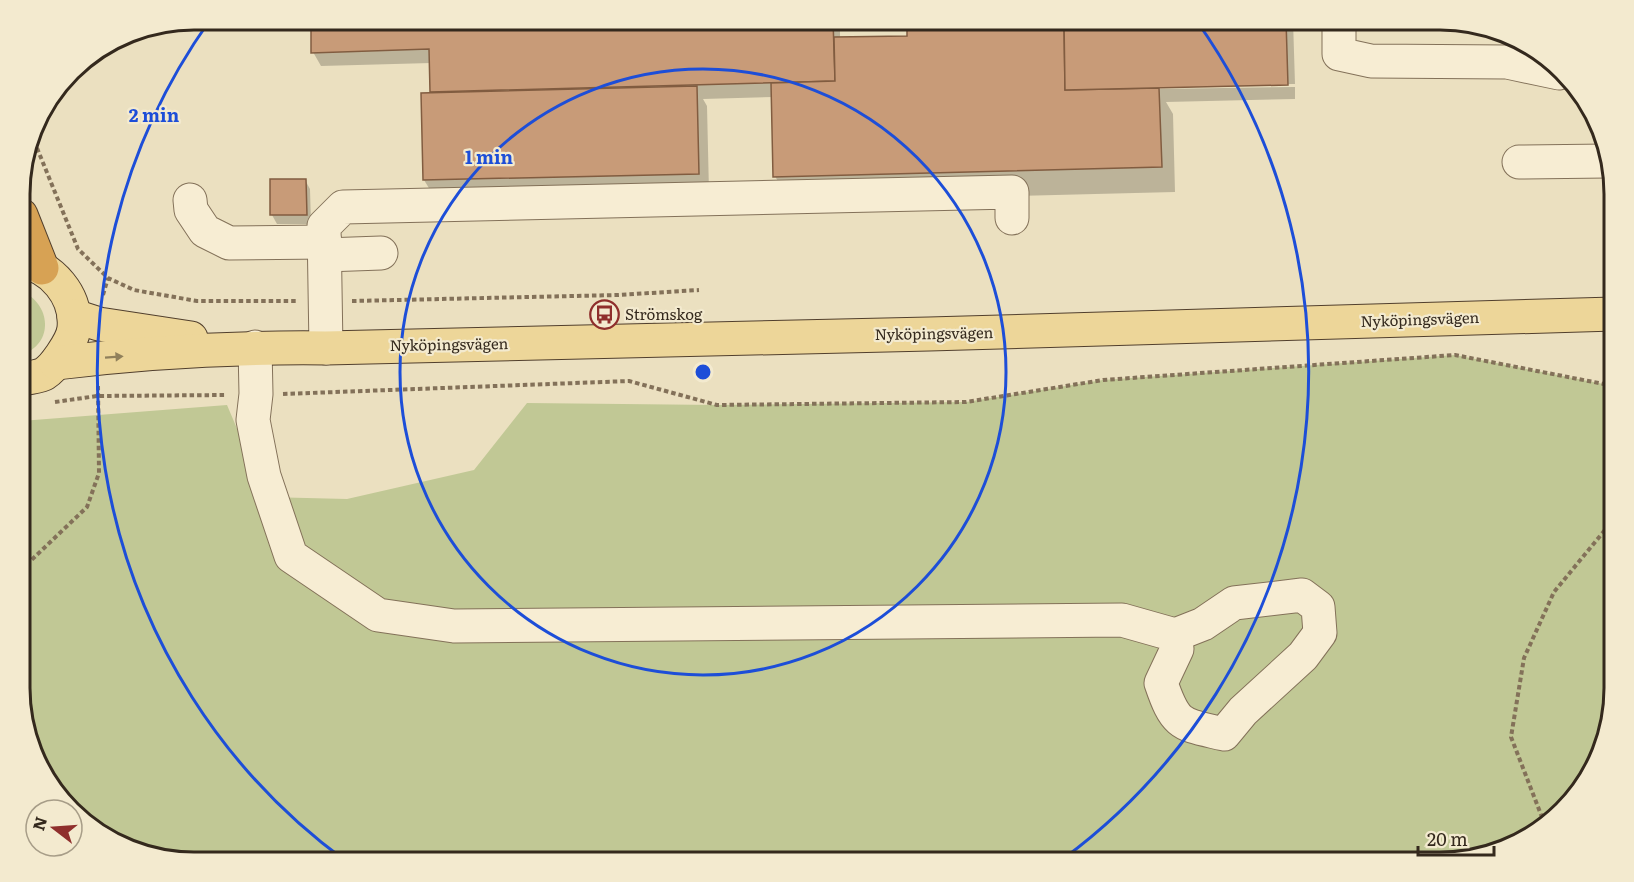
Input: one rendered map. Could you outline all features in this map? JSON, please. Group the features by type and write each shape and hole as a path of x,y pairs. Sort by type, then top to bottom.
{"main road":[{"path":"32,265 63,286 74,316"},
{"name":"Nyköpingsvägen","path":"56,363 255,347 326,348 953,334 1604,314"},
{"name":"Nyköpingsvägen","path":"30,378 44,374 56,363 72,336 74,316 99,324 255,347"}],"lane":[{"path":"1339,30 1339,54 1371,61 1507,62 1547,71"},
{"path":"1519,162 1600,161"},
{"path":"326,348 324,226 343,207 1012,192 1012,218"},
{"path":"190,200 191,210 205,231 229,243 381,253"},
{"path":"255,347 256,394 253,420 264,476 291,556 378,615 454,626 1122,620 1175,635 1203,624 1234,603 1302,595 1318,607 1320,633 1302,656 1243,711 1224,734 1186,725 1170,709 1161,683 1177,649 1175,635"}],"path":[{"path":"37,148 78,249 108,278 134,290 197,301 326,301 618,295 699,290"},
{"path":"30,561 87,507 99,473 97,396 256,394 629,381 717,405 966,402 1103,380 1455,355 1604,384"},
{"path":"1542,816 1511,737 1524,658 1554,592 1604,531"}],"green space":[{"path":"30,296 38,305 45,323 40,342 30,351"},
{"path":"1455,355 1604,384 1603,709 1591,751 1576,779 1548,811 1531,824 1492,843 1450,852 194,852 173,851 142,843 103,824 84,809 84,798 73,798 64,788 43,751 31,709 30,688 30,420 227,405 266,497 347,499 474,470 527,403 717,405 966,402 1103,380"}],"building":[{"path":"311,30 833,30 835,81 430,92 429,49 311,53"},
{"path":"907,30 1064,30 1065,90 1159,88 1162,167 773,177 771,83 835,81 834,37 907,36"},
{"path":"1064,30 1286,30 1288,85 1065,90"},
{"path":"697,86 699,174 423,180 421,93"},
{"path":"270,179 306,179 307,215 270,215"}],"place":[{"name":"Strömskog","path":"604,315"}]}
